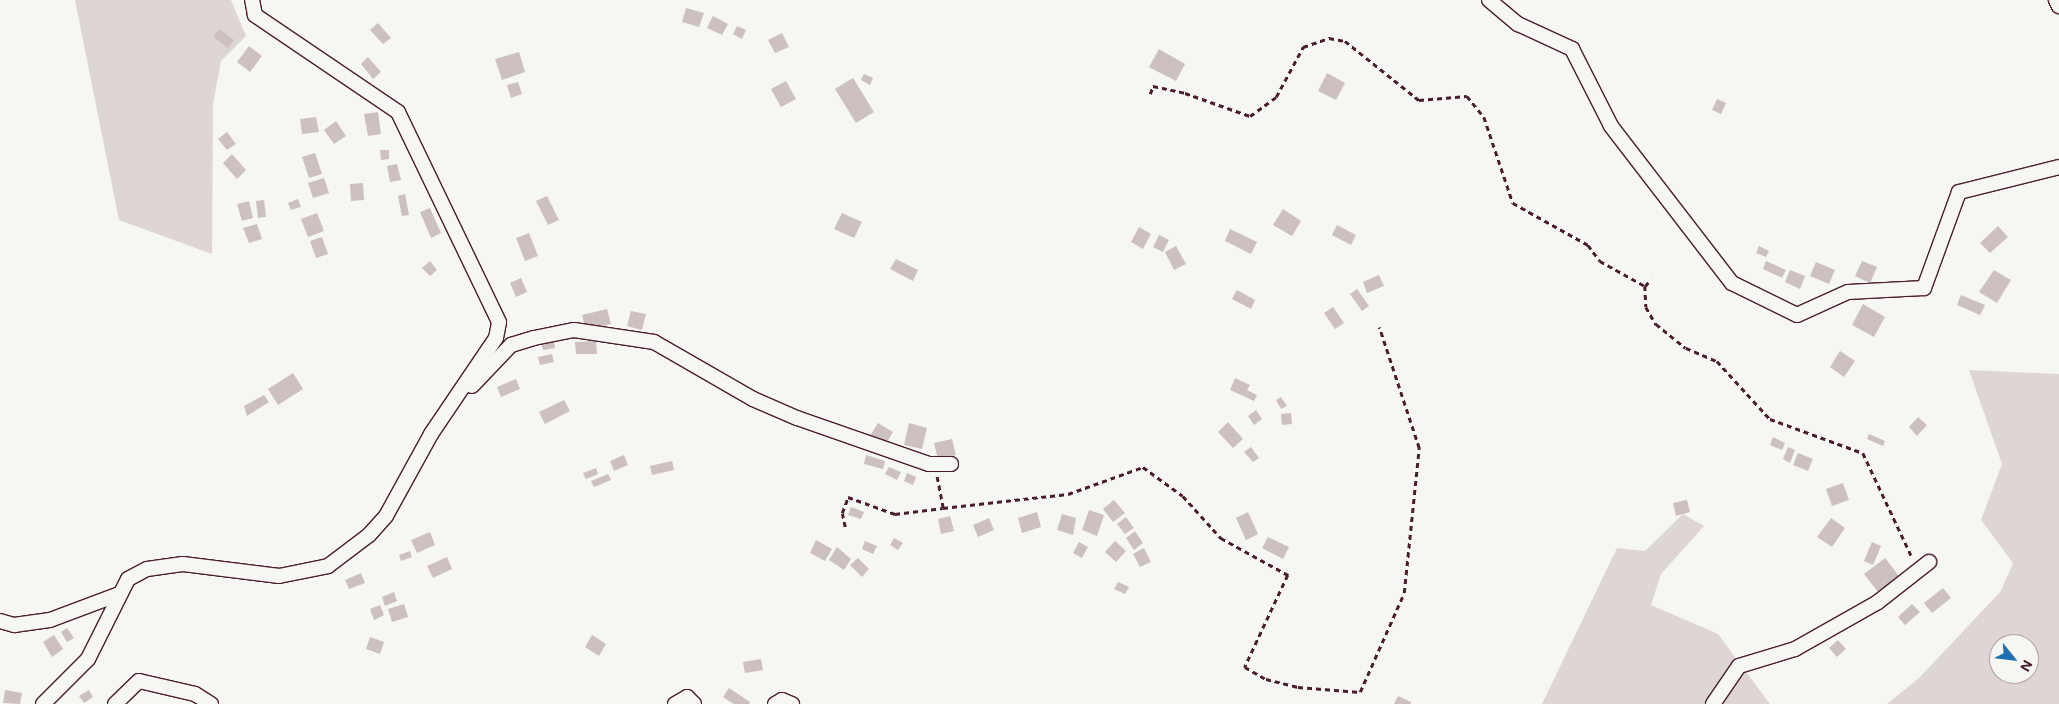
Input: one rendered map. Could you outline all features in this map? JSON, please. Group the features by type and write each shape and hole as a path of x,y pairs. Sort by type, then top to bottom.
{"street":[{"path":"252,0 255,15 398,112 499,322 496,338 456,403"},
{"path":"1488,0 1518,24 1572,49 1611,126 1732,283 1797,315 1848,292 1924,288 1960,192 2059,168"},
{"path":"2056,0 2059,6"},
{"path":"43,704 88,658 119,594 128,580 146,569 183,564 278,576 328,566 386,516 431,434 456,403 511,345 574,330 654,342 753,399 936,466 951,464"},
{"path":"1713,704 1739,666 1796,649 1878,602 1924,566"},
{"path":"0,621 14,625 50,620 119,594"},
{"path":"115,704 139,681 195,694 211,704"},
{"path":"674,704 687,697 694,704"},
{"path":"775,704 782,700 792,704"}],"path":[{"path":"1150,94 1153,86 1185,93 1250,116 1276,97 1303,47 1329,38 1345,41 1419,100 1467,96 1484,117 1513,203 1588,245 1600,260 1645,286"},
{"path":"1651,279 1645,286 1646,307 1656,324 1686,348 1717,361 1770,419 1863,452 1924,566"},
{"path":"845,527 842,513 848,497 896,514 1068,494 1142,467 1182,496 1221,538 1288,575 1246,667 1266,679 1298,687 1360,692 1404,593 1419,448 1379,327"},
{"path":"936,466 943,508"}],"shaded area":[{"path":"75,0 231,0 246,36 221,61 213,104 212,254 119,220"},
{"path":"1969,370 2059,374 2059,704 1887,704 1919,678 2001,591 2013,563 1981,520 2002,464"},
{"path":"1683,514 1704,526 1661,574 1651,605 1718,634 1770,704 1542,704 1617,548 1645,551"}],"building":[{"path":"686,8 704,13 699,27 682,22"},
{"path":"713,16 728,24 722,35 707,28"},
{"path":"378,23 391,38 383,44 370,30"},
{"path":"737,26 746,30 742,39 733,34"},
{"path":"219,29 234,40 228,48 213,37"},
{"path":"782,33 789,47 775,53 768,40"},
{"path":"249,46 262,56 250,72 237,62"},
{"path":"1159,49 1185,64 1176,81 1149,67"},
{"path":"519,52 525,72 502,80 495,59"},
{"path":"368,57 381,72 373,79 361,64"},
{"path":"1327,73 1345,83 1336,100 1318,91"},
{"path":"864,74 873,78 870,85 861,80"},
{"path":"853,78 874,112 856,123 835,89"},
{"path":"786,81 796,99 781,107 771,89"},
{"path":"518,82 522,94 511,98 507,85"},
{"path":"1717,99 1726,103 1721,114 1712,110"},
{"path":"378,112 381,134 368,136 364,114"},
{"path":"316,117 319,132 302,134 300,119"},
{"path":"336,121 346,136 334,144 324,130"},
{"path":"227,132 236,144 227,150 218,139"},
{"path":"380,150 389,150 389,159 381,160"},
{"path":"315,153 322,174 309,178 302,157"},
{"path":"232,154 246,170 237,179 223,163"},
{"path":"397,164 401,180 390,182 387,166"},
{"path":"324,178 329,193 313,198 308,183"},
{"path":"363,183 364,200 351,201 350,184"},
{"path":"405,194 409,215 402,216 398,196"},
{"path":"547,196 559,220 548,225 536,201"},
{"path":"298,199 301,207 291,210 288,203"},
{"path":"264,200 266,217 258,218 256,201"},
{"path":"249,201 253,218 242,221 237,204"},
{"path":"430,208 441,233 431,238 420,212"},
{"path":"1283,209 1301,221 1292,236 1273,225"},
{"path":"317,213 324,231 308,237 301,219"},
{"path":"842,213 862,222 854,238 834,229"},
{"path":"257,224 262,239 249,243 243,228"},
{"path":"1337,225 1356,235 1351,245 1332,235"},
{"path":"1998,226 2008,237 1990,253 1980,243"},
{"path":"1139,227 1151,234 1143,249 1131,242"},
{"path":"1230,229 1257,242 1251,254 1225,241"},
{"path":"529,233 538,256 525,261 516,238"},
{"path":"1159,235 1169,240 1163,252 1153,247"},
{"path":"322,237 328,254 316,258 310,241"},
{"path":"1176,246 1186,264 1174,270 1165,252"},
{"path":"1759,246 1769,251 1766,257 1756,253"},
{"path":"896,259 918,270 913,281 890,269"},
{"path":"430,261 437,270 430,276 422,268"},
{"path":"1766,261 1786,270 1782,278 1763,269"},
{"path":"1862,261 1877,267 1870,283 1855,276"},
{"path":"1816,262 1835,270 1829,284 1810,276"},
{"path":"1790,270 1805,276 1800,289 1785,282"},
{"path":"1994,270 2011,280 1997,303 1979,292"},
{"path":"1379,275 1384,286 1367,293 1363,282"},
{"path":"521,278 527,292 516,297 510,283"},
{"path":"1357,289 1369,306 1362,311 1350,294"},
{"path":"1237,290 1255,300 1251,309 1232,299"},
{"path":"1961,295 1985,305 1980,315 1957,305"},
{"path":"1863,304 1885,317 1874,337 1852,325"},
{"path":"1333,307 1344,323 1335,329 1324,313"},
{"path":"607,309 611,324 586,330 582,315"},
{"path":"631,311 646,314 642,330 627,326"},
{"path":"554,341 555,348 543,350 541,342"},
{"path":"596,341 597,354 576,354 575,342"},
{"path":"1840,351 1855,361 1844,377 1830,367"},
{"path":"552,354 554,362 540,365 538,357"},
{"path":"293,373 303,389 278,405 268,389"},
{"path":"1235,378 1250,385 1247,390 1257,395 1254,401 1230,390"},
{"path":"516,379 520,389 501,397 497,387"},
{"path":"264,395 269,402 247,416 244,406"},
{"path":"1281,397 1287,406 1281,409 1276,400"},
{"path":"564,400 570,411 545,424 539,412"},
{"path":"1256,410 1262,419 1254,425 1248,416"},
{"path":"1291,413 1292,424 1282,425 1281,414"},
{"path":"1918,417 1927,425 1917,436 1909,427"},
{"path":"1228,422 1243,439 1233,448 1218,432"},
{"path":"878,423 893,432 885,445 870,436"},
{"path":"909,423 927,428 922,449 904,445"},
{"path":"1869,434 1885,441 1883,446 1867,439"},
{"path":"1773,437 1785,443 1782,450 1770,445"},
{"path":"952,439 956,455 938,460 934,443"},
{"path":"1251,447 1259,458 1253,462 1244,452"},
{"path":"1788,447 1795,450 1790,463 1783,459"},
{"path":"1798,453 1813,459 1808,471 1793,465"},
{"path":"624,455 628,465 614,471 610,461"},
{"path":"866,455 885,461 883,469 864,464"},
{"path":"672,461 674,470 652,475 650,466"},
{"path":"889,467 901,472 897,480 885,474"},
{"path":"596,468 598,474 586,479 583,473"},
{"path":"907,473 916,477 913,485 904,481"},
{"path":"608,474 611,480 594,487 591,481"},
{"path":"1843,483 1849,500 1832,506 1826,489"},
{"path":"1114,500 1125,513 1113,522 1103,509"},
{"path":"1687,500 1690,512 1676,516 1673,503"},
{"path":"851,507 864,512 861,519 848,515"},
{"path":"1089,510 1104,515 1097,536 1082,530"},
{"path":"1037,512 1041,527 1022,533 1018,518"},
{"path":"1248,512 1258,534 1246,540 1236,518"},
{"path":"1062,514 1076,518 1073,535 1057,530"},
{"path":"950,516 954,531 941,534 938,519"},
{"path":"1126,517 1134,528 1125,534 1117,524"},
{"path":"989,518 994,530 978,537 973,525"},
{"path":"1831,518 1845,528 1832,547 1817,537"},
{"path":"1135,531 1143,543 1134,550 1126,538"},
{"path":"430,532 435,545 417,553 411,540"},
{"path":"1268,537 1289,547 1283,559 1262,548"},
{"path":"894,538 903,543 898,550 890,545"},
{"path":"816,540 832,549 825,561 810,553"},
{"path":"865,541 877,546 873,554 862,549"},
{"path":"1115,541 1126,551 1116,562 1105,552"},
{"path":"1079,542 1088,547 1082,558 1073,553"},
{"path":"1872,542 1881,546 1873,565 1864,561"},
{"path":"837,547 851,559 844,570 829,560"},
{"path":"1144,548 1151,562 1140,567 1133,554"},
{"path":"410,551 412,557 401,561 399,555"},
{"path":"447,557 452,569 433,578 427,566"},
{"path":"858,558 869,569 862,577 850,565"},
{"path":"1885,558 1899,576 1878,592 1864,574"},
{"path":"361,573 365,583 349,589 345,580"},
{"path":"1118,582 1129,587 1125,594 1114,589"},
{"path":"1943,588 1951,598 1932,613 1924,603"},
{"path":"394,592 397,601 385,606 382,597"},
{"path":"404,604 408,617 392,622 388,609"},
{"path":"1912,604 1920,612 1905,625 1898,617"},
{"path":"380,605 384,615 374,620 370,609"},
{"path":"67,628 74,638 67,642 61,632"},
{"path":"54,635 63,649 52,657 43,642"},
{"path":"592,635 606,644 599,656 585,647"},
{"path":"370,637 384,642 380,654 366,649"},
{"path":"1838,640 1846,649 1837,657 1829,648"},
{"path":"761,659 763,670 745,673 743,662"},
{"path":"729,688 750,702 749,704 734,704 723,697"},
{"path":"5,690 22,693 20,704 3,703"},
{"path":"89,690 93,697 84,703 79,696"},
{"path":"1398,696 1411,702 1411,704 1394,704"}]}
